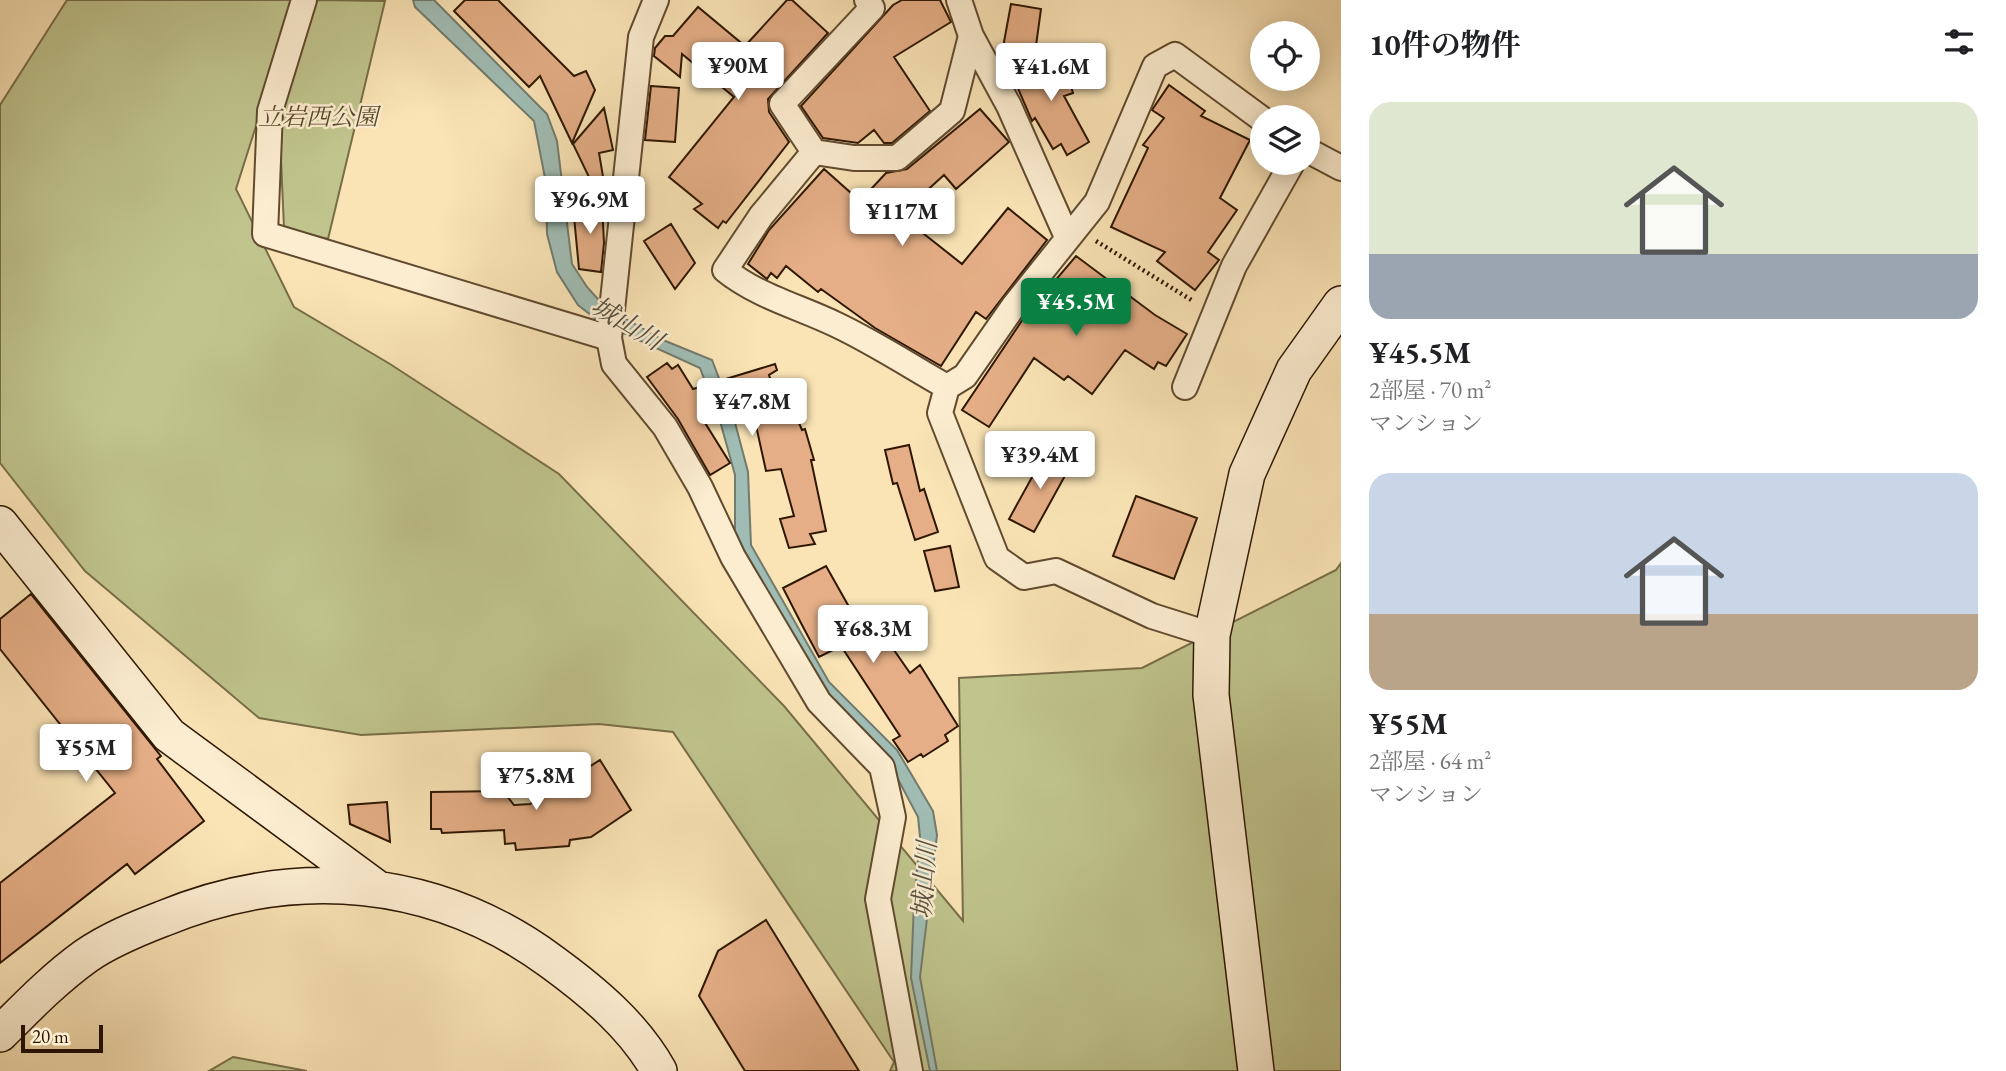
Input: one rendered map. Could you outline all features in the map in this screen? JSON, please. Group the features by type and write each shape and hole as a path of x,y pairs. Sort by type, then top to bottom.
{"street":[{"path":"304,0 270,111 265,234 609,336"},
{"path":"656,0 640,37 609,336 614,363 665,426 700,486 733,556 819,702 882,767 894,817 878,899 910,1071"},
{"path":"867,0 872,8 782,104 814,152 854,158 897,158 952,111 971,36"},
{"path":"959,0 971,36 1071,232"},
{"path":"1212,635 1152,616 1056,571 1024,577 998,558 940,413 947,387 965,376 1013,307 1097,202 1155,66 1175,55 1250,110"},
{"path":"814,152 761,216 725,270 748,286 838,325 947,387"},
{"path":"1320,155 1341,168"},
{"path":"1185,387 1234,265 1285,175"},
{"path":"1256,1071 1211,695 1212,635 1247,474 1294,370 1341,304"},
{"path":"0,524 169,735 378,889"},
{"path":"0,1034 41,993 87,955 123,935 207,900 276,886 378,889 420,896 488,920 532,947 582,984 622,1021 659,1071"}],"path":[{"path":"1071,232 1214,314"}],"green space":[{"path":"67,0 296,0 236,189 294,307 390,364 559,474 784,706 963,921 959,678 1142,668 1336,570 1341,563 1341,1071 890,1071 894,1062 673,732 599,724 361,735 259,718 85,571 0,463 0,105"},
{"name":"立岩西公園","path":"317,0 385,1 328,239 284,228 279,114"},
{"path":"233,1057 307,1071 209,1071"}],"water":[{"name":"城山川","path":"413,0 434,0 547,114 557,141 572,264 587,287 605,307 663,340 712,360 733,415 748,472 751,545 829,682 897,750 933,811 937,835 920,977 937,1071 930,1071 911,978 920,837 918,817 890,764 819,693 735,550 735,475 720,421 700,368 601,323 578,305 557,272 547,234 546,183 534,121 415,7"}],"building":[{"path":"465,0 498,0 574,76 586,71 595,90 572,143 540,76 529,87 454,11"},
{"path":"787,0 792,0 828,33 768,99 769,112 789,142 726,223 723,221 718,228 694,209 702,204 669,177 734,97 682,54 680,77 654,56 655,48 665,36 673,36 698,7 745,46"},
{"path":"902,0 940,0 951,22 894,57 930,111 892,143 884,143 874,130 858,143 823,138 801,106 893,5"},
{"path":"1011,4 1041,9 1035,53 1001,58"},
{"path":"1056,55 1057,60 1063,58 1073,93 1064,96 1089,142 1067,155 1061,144 1053,149 1035,118 1032,121 1014,79 1032,63"},
{"path":"1169,85 1205,111 1201,116 1250,140 1220,198 1237,210 1208,252 1219,260 1195,290 1157,261 1165,252 1111,227 1148,148 1143,145 1164,118 1152,110"},
{"path":"651,86 679,88 675,142 645,140"},
{"path":"604,108 613,150 599,153 607,200 601,202 573,144"},
{"path":"980,109 1009,142 956,189 944,175 900,215 962,264 1008,208 1047,240 986,319 976,312 941,366 875,328 821,289 818,292 786,266 777,278 771,273 767,279 748,264 769,230 824,169 860,201 886,173 907,169"},
{"path":"602,204 604,243 601,272 579,269 573,206"},
{"path":"671,224 695,263 675,289 644,241"},
{"path":"1076,256 1155,315 1187,334 1166,366 1158,362 1154,369 1125,350 1092,394 1068,376 1064,380 1034,358 989,427 962,410 1025,316"},
{"path":"667,363 672,369 678,365 693,389 775,364 777,370 769,375 777,401 788,398 802,430 805,429 814,460 811,460 826,531 810,534 815,544 789,548 780,519 794,516 781,469 766,471 748,389 702,418 730,463 710,475 678,419 647,377"},
{"path":"909,445 920,491 924,489 938,532 915,540 897,483 893,484 885,450"},
{"path":"1047,450 1072,463 1034,532 1009,519"},
{"path":"1136,496 1197,518 1174,579 1113,556"},
{"path":"950,546 959,587 935,591 924,551"},
{"path":"826,566 870,644 879,638 882,643 887,640 910,673 920,665 958,726 945,735 948,741 923,757 921,754 908,762 893,740 900,736 841,646 819,657 783,588"},
{"path":"31,594 161,756 157,759 204,821 135,874 127,864 0,963 0,883 115,793 0,649 0,619"},
{"path":"600,760 631,810 591,837 570,840 569,846 516,850 515,843 505,844 504,830 442,833 441,829 431,829 431,792 503,791 514,805 530,804"},
{"path":"387,802 390,842 350,824 348,805"},
{"path":"766,920 859,1071 745,1071 699,996 718,951"}]}
